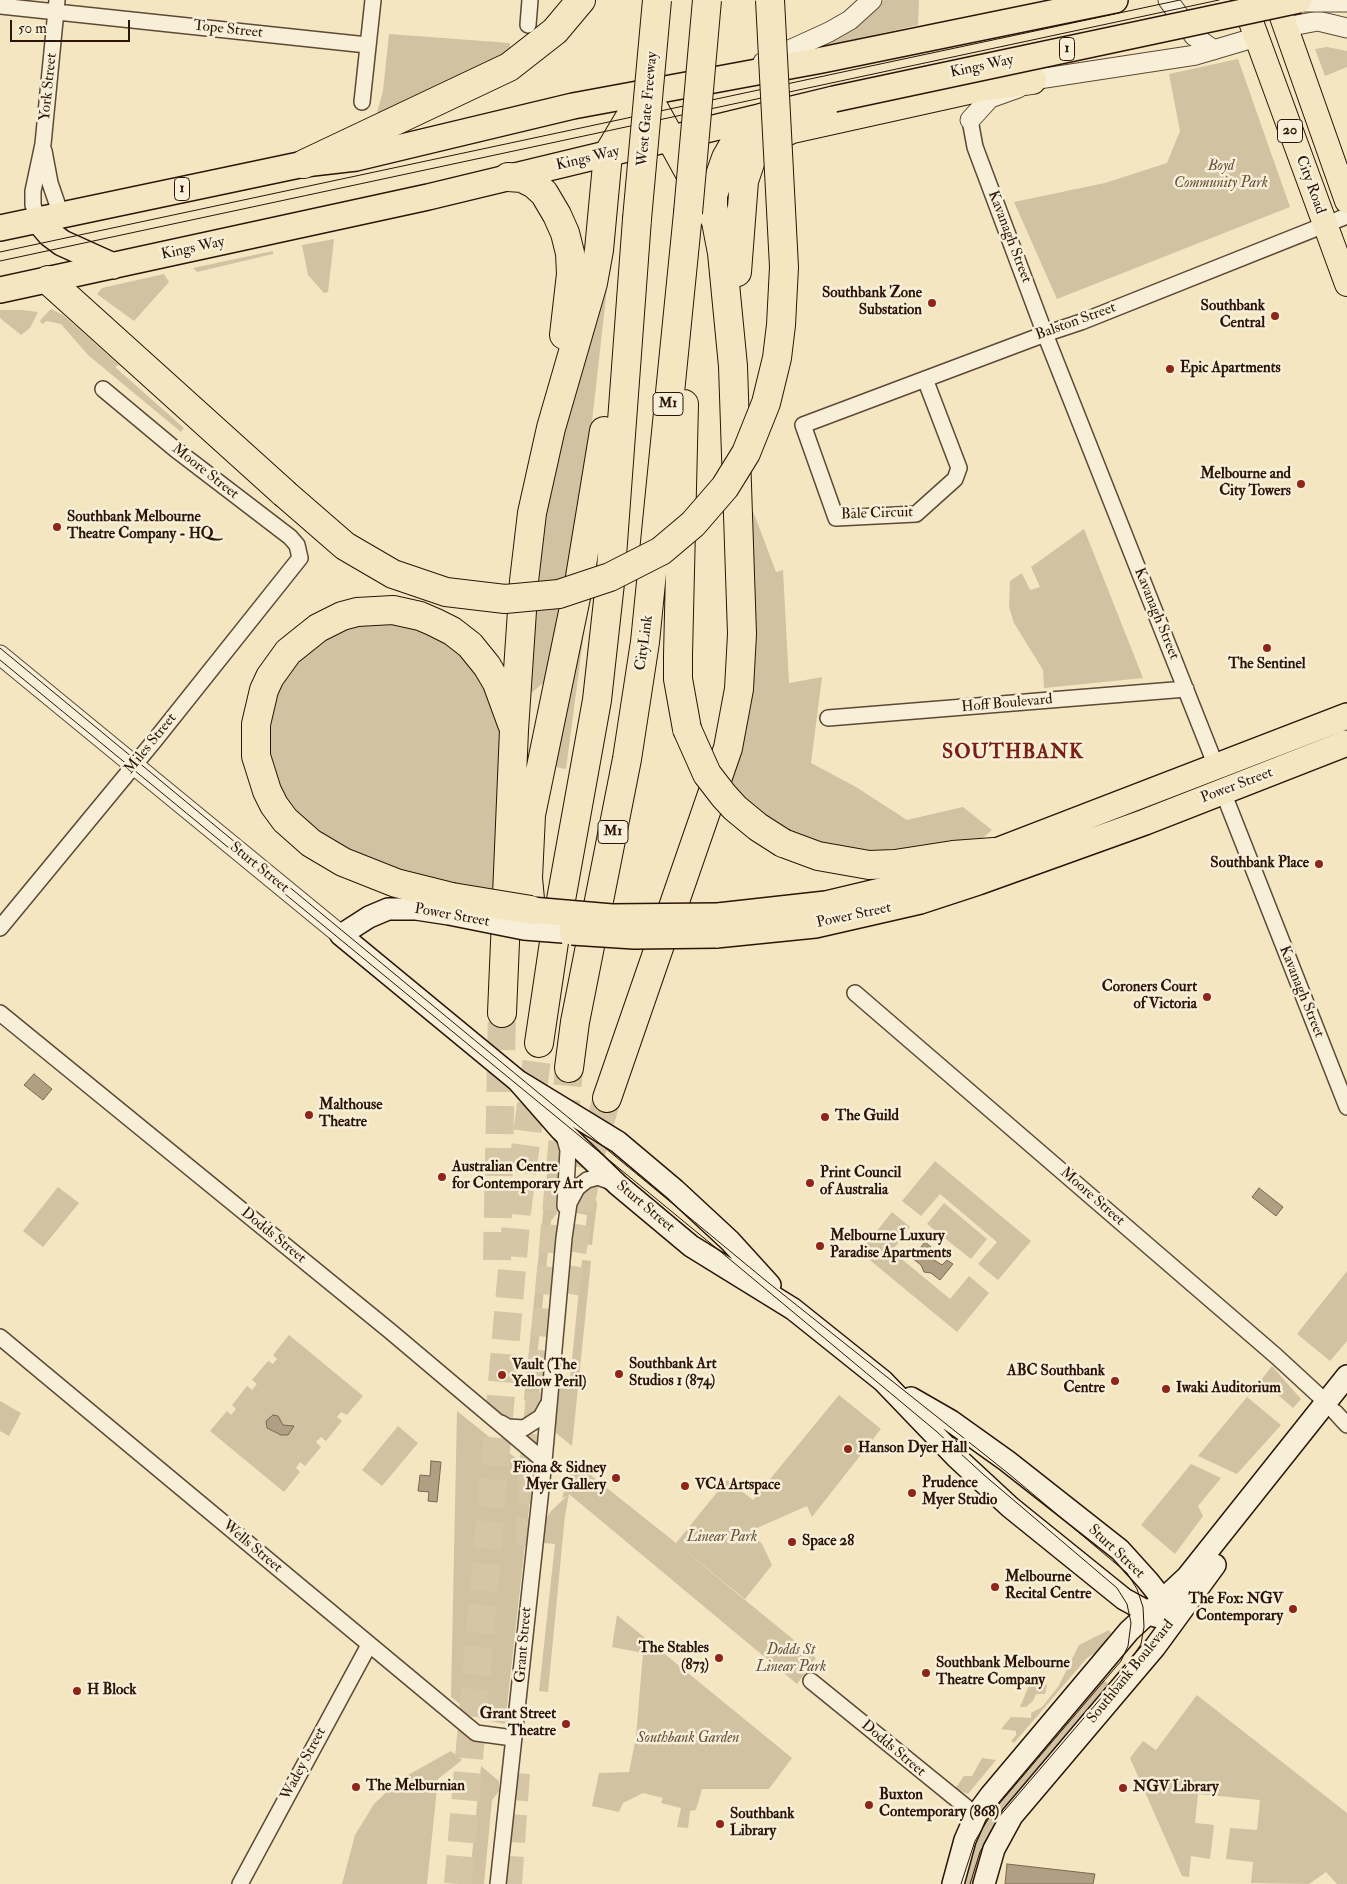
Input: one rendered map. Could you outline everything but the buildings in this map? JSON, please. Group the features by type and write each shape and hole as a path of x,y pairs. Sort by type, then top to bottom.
{"highway":[{"path":"304,164 459,92 521,58 555,31 581,0"},
{"name":"West Gate Freeway","path":"637,219 657,0"},
{"name":"M1","path":"688,213 707,0"},
{"path":"48,280 345,546 393,574 446,592 505,599 559,594 610,577 661,551 693,524 725,487 749,446 766,403 778,349 784,267 770,0"},
{"name":"1","path":"0,228 304,164 356,158 498,122 645,92 822,60 1115,0"},
{"name":"Kings Way","path":"0,290 508,177 834,99 1290,0"},
{"path":"733,366 742,192 750,162 763,142 792,129 986,86 1032,80"},
{"path":"502,1013 514,730 527,545 538,482 551,428 593,283 599,250 608,154 645,92 716,222"},
{"path":"607,1098 728,748 735,716 739,689 742,634 733,366 722,253 713,195 726,158 738,136 747,127 764,117"},
{"path":"508,177 522,178 534,184 544,193 558,215 570,253 569,296 551,428"},
{"path":"688,213 678,679 687,729 708,774 734,808 758,827 783,843 818,856 869,865 895,864 953,855 994,852"},
{"name":"CityLink","path":"568,1068 575,1022 627,759 652,596 664,436 688,213"},
{"path":"49,218 50,234 62,243 113,266"},
{"path":"563,932 539,923 531,910 528,878 531,815 579,583 637,219"},
{"name":"M1","path":"539,1043 557,922 595,709 610,583 637,219"},
{"path":"514,730 496,683 487,666 470,645 452,631 434,622 399,612 357,612 342,616 318,628 288,652 278,663 264,690 256,724 256,756 267,791 274,805 286,820 311,843 343,862 451,905 531,910"},
{"name":"Power Street","path":"563,932 634,936 717,926 788,909 883,892 964,868 994,852 1347,716"},
{"name":"Power Street","path":"531,910 717,926 814,925 920,901 997,876 1223,792 1347,743"},
{"name":"Kavanagh Street","path":"1216,766 1223,792"}],"main road":[{"name":"City Road","path":"1243,0 1347,284"},
{"name":"City Road","path":"1290,0 1286,27 1347,201"},
{"path":"1257,37 1286,27"},
{"name":"Power Street","path":"341,935 369,917 388,909 416,909 451,905 524,929 563,932"},
{"name":"Sturt Street","path":"341,935 518,1081 618,1142 675,1190 730,1241 793,1308 883,1381 988,1487 1108,1587 1156,1606"},
{"name":"Sturt Street","path":"518,1081 561,1130 618,1185 691,1246 793,1308"},
{"name":"Southbank Boulevard","path":"984,1884 994,1849 1012,1816 1155,1647 1173,1621 1339,1409 1347,1376"},
{"name":"Sturt Street","path":"883,1381 957,1425 1008,1461 1120,1550 1156,1606 1173,1621"},
{"name":"Southbank Boulevard","path":"953,1884 965,1840 976,1815 1122,1640 1187,1577 1339,1409"},
{"name":"Southbank Boulevard","path":"1108,1587 1118,1598 1126,1612 1127,1627 1122,1640"}],"street":[{"path":"362,102 373,0"},
{"path":"528,25 530,0"},
{"path":"733,76 850,20 872,0"},
{"path":"1168,0 1194,36 1214,50"},
{"name":"Kings Way","path":"1290,0 1347,2"},
{"name":"Tope Street","path":"0,6 57,6 367,44"},
{"name":"York Street","path":"49,218 33,204 33,191 43,144 57,6"},
{"path":"1286,27 1318,21 1347,28"},
{"name":"Kings Way","path":"970,120 990,98 1018,88 1032,80 1196,55 1257,37"},
{"name":"Kavanagh Street","path":"970,120 975,147 1045,334 1216,766"},
{"name":"York Street","path":"43,144 48,174 49,218"},
{"name":"Balston Street","path":"803,425 1081,322 1347,216"},
{"name":"Bale Circuit","path":"803,425 836,518 916,514 952,484 959,468 925,379"},
{"name":"Moore Street","path":"103,389 174,449 290,537 297,544 300,558"},
{"name":"Miles Street","path":"0,928 134,766 300,558"},
{"name":"Sturt Street","path":"0,655 341,935"},
{"name":"Hoff Boulevard","path":"828,718 1186,689"},
{"name":"Kavanagh Street","path":"1223,792 1347,1107"},
{"name":"Moore Street","path":"855,993 1339,1409"},
{"name":"Dodds Street","path":"0,1013 143,1132 368,1313 544,1462"},
{"name":"Grant Street","path":"561,1130 568,1150 564,1238"},
{"name":"Grant Street","path":"498,1884 544,1462 547,1406 569,1203 577,1188 587,1180 598,1177 618,1185"},
{"name":"Wells Street","path":"0,1337 476,1733 513,1738"},
{"path":"491,1418 508,1427 524,1428 540,1417 547,1406"},
{"name":"Wadey Street","path":"240,1884 369,1645"},
{"name":"Dodds Street","path":"811,1681 976,1815"}],"green space":[{"path":"884,0 919,0 918,25 821,47 821,44 858,25 875,11"},
{"path":"389,34 510,43 510,51 474,72 376,116 383,91"},
{"path":"1327,47 1347,51 1347,67 1325,76 1315,49"},
{"name":"Boyd Community Park","path":"1238,59 1290,207 1057,299 1014,202 1105,183 1167,163 1180,131 1169,74"},
{"path":"334,239 328,292 324,293 308,275 302,245"},
{"path":"273,251 273,254 197,272 193,268"},
{"path":"164,274 169,282 134,321 97,294 102,288"},
{"path":"607,288 585,484 547,676 543,683 529,695 542,520 560,444"},
{"path":"51,309 63,315 119,365 115,367 184,428 181,432 88,355 61,324 47,321 42,324 40,321"},
{"path":"0,310 38,312 30,328 21,335 0,318"},
{"path":"753,511 776,572 783,570 789,683 822,677 811,763 856,787 907,820 963,807 992,830 980,840 920,851 845,852 809,842 764,818 728,782 752,655"},
{"path":"1084,529 1143,678 1044,688 1043,670 1014,623 1009,607 1010,581 1022,573 1030,590 1040,587 1031,567"},
{"path":"408,620 471,655 501,723 494,896 454,889 369,861 320,834 291,807 272,771 266,732 282,675 336,627"},
{"path":"581,635 583,640 566,769 551,766"},
{"path":"935,1161 1031,1241 998,1280 978,1264 997,1242 940,1194 921,1216 902,1201"},
{"path":"563,1167 558,1212 551,1221 535,1377 540,1387 536,1408 532,1409 524,1399 547,1174"},
{"path":"590,1186 597,1203 592,1245 584,1244 587,1215 576,1213 575,1209 578,1196"},
{"path":"58,1187 79,1203 43,1247 23,1231"},
{"path":"944,1203 987,1239 971,1259 927,1224"},
{"path":"892,1212 910,1227 892,1251 950,1299 969,1276 989,1293 957,1332 860,1252"},
{"path":"582,1260 591,1261 572,1446 556,1433 554,1421 557,1388 569,1389"},
{"path":"1347,1271 1347,1341 1330,1361 1297,1334"},
{"path":"289,1335 363,1396 347,1415 341,1412 337,1417 342,1421 326,1441 321,1437 316,1442 321,1447 305,1466 300,1462 296,1468 300,1472 284,1492 210,1431 227,1411 231,1415 236,1409 232,1405 247,1386 252,1390 257,1384 252,1380 268,1361 273,1364 277,1359 273,1355"},
{"path":"1272,1366 1301,1399 1293,1408 1261,1380"},
{"path":"839,1395 881,1429 812,1517 807,1506 757,1528 754,1535 762,1544 772,1565 745,1599 668,1537 816,1658 797,1684 569,1494 565,1515 548,1692 539,1691 555,1544 543,1543 545,1520 551,1511 567,1496 562,1498 573,1461 676,1543 727,1480 753,1500"},
{"path":"1247,1397 1281,1425 1237,1474 1198,1456"},
{"path":"0,1401 21,1413 9,1436 0,1431"},
{"path":"457,1411 533,1472 505,1724 480,1719 451,1697"},
{"path":"398,1426 418,1443 382,1486 362,1470"},
{"path":"1191,1464 1221,1478 1198,1506 1203,1516 1175,1554 1141,1525"},
{"name":"Southbank Garden","path":"617,1615 792,1758 769,1789 702,1789 696,1810 690,1811 688,1828 677,1827 681,1808 661,1803 663,1798 643,1793 623,1803 619,1812 592,1806 599,1773 629,1772 636,1737 643,1653 612,1647"},
{"path":"1109,1630 1111,1633 1098,1651 1087,1658 1014,1743 1011,1741 1016,1735 1016,1731 1001,1729 1011,1717 1031,1718 1031,1713 1042,1707 1058,1687 1079,1645"},
{"path":"1102,1679 1112,1687 983,1850 973,1884 958,1884 985,1817"},
{"path":"1030,1683 1047,1685 1045,1694 1036,1694 1033,1701 1026,1707 1020,1707"},
{"path":"1197,1695 1347,1813 1347,1884 1337,1884 1326,1872 1309,1884 1251,1883 1253,1862 1226,1859 1230,1828 1257,1830 1260,1800 1198,1794 1195,1823 1214,1825 1210,1859 1191,1856 1189,1877 1182,1876 1130,1758 1143,1741 1156,1750"},
{"path":"451,1751 462,1760 438,1779 427,1884 342,1884 355,1835 374,1804 399,1780"},
{"path":"982,1758 996,1760 968,1794 955,1789 964,1776 972,1776"},
{"path":"481,1766 499,1781 499,1791 492,1800 484,1884 469,1884"}],"shaded area":[{"path":"34,1074 52,1089 43,1100 24,1085"},
{"path":"1259,1188 1283,1207 1276,1216 1252,1197"},
{"path":"925,1242 931,1247 927,1253 934,1260 942,1265 947,1260 953,1264 940,1280 931,1273 924,1272 921,1265 912,1258"},
{"path":"273,1415 278,1416 283,1425 294,1426 288,1435 281,1435 267,1428 266,1421"},
{"path":"431,1461 441,1462 437,1502 428,1501 429,1492 418,1491 420,1475 430,1476"},
{"path":"1007,1864 1095,1874 1093,1884 1005,1884"}],"tunnel":[{"path":"497,1260 502,1013"},
{"path":"458,1884 517,1212 539,1043"},
{"path":"529,1546 533,1472 569,1068"},
{"path":"565,1293 591,1153 607,1098"},
{"path":"508,1884 516,1773"}],"tram line":[{"path":"0,252 1180,0"},
{"path":"0,261 1219,0"},
{"path":"1338,0 1347,5"},
{"path":"0,648 765,1280 1009,1474 1127,1573 1137,1589 1143,1607 1144,1627 1141,1644 1120,1676 998,1818 980,1852 970,1884"},
{"path":"0,660 721,1252 936,1431 984,1475 1117,1588 1127,1604 1131,1623 1128,1646 1121,1661 993,1811 975,1841 961,1884"}],"place":[{"name":"Southbank Zone Substation","path":"932,303"},
{"name":"Southbank Central","path":"1275,316"},
{"name":"Epic Apartments","path":"1170,369"},
{"name":"Melbourne and City Towers","path":"1301,484"},
{"name":"Southbank Melbourne Theatre Company - HQ","path":"57,527"},
{"name":"The Sentinel","path":"1267,648"},
{"name":"Southbank Place","path":"1319,864"},
{"name":"Coroners Court of Victoria","path":"1207,997"},
{"name":"Malthouse Theatre","path":"309,1115"},
{"name":"The Guild","path":"825,1117"},
{"name":"Australian Centre for Contemporary Art","path":"442,1177"},
{"name":"Print Council of Australia","path":"810,1183"},
{"name":"Melbourne Luxury Paradise Apartments","path":"820,1246"},
{"name":"Southbank Art Studios 1 (874)","path":"619,1374"},
{"name":"Vault (The Yellow Peril)","path":"502,1375"},
{"name":"ABC Southbank Centre","path":"1115,1381"},
{"name":"Iwaki Auditorium","path":"1166,1389"},
{"name":"Hanson Dyer Hall","path":"848,1449"},
{"name":"Fiona & Sidney Myer Gallery","path":"616,1478"},
{"name":"VCA Artspace","path":"685,1486"},
{"name":"Prudence Myer Studio","path":"912,1493"},
{"name":"Space 28","path":"792,1542"},
{"name":"Melbourne Recital Centre","path":"995,1587"},
{"name":"The Fox: NGV Contemporary","path":"1293,1609"},
{"name":"The Stables (873)","path":"719,1658"},
{"name":"Southbank Melbourne Theatre Company","path":"926,1673"},
{"name":"H Block","path":"77,1691"},
{"name":"Grant Street Theatre","path":"566,1724"},
{"name":"The Melburnian","path":"356,1787"},
{"name":"NGV Library","path":"1123,1788"},
{"name":"Buxton Contemporary (868)","path":"869,1805"},
{"name":"Southbank Library","path":"720,1824"}],"district":[{"name":"SOUTHBANK","path":"1013,754"}],"park label":[{"name":"Linear Park","path":"722,1538"},
{"name":"Dodds St Linear Park","path":"791,1660"}]}
